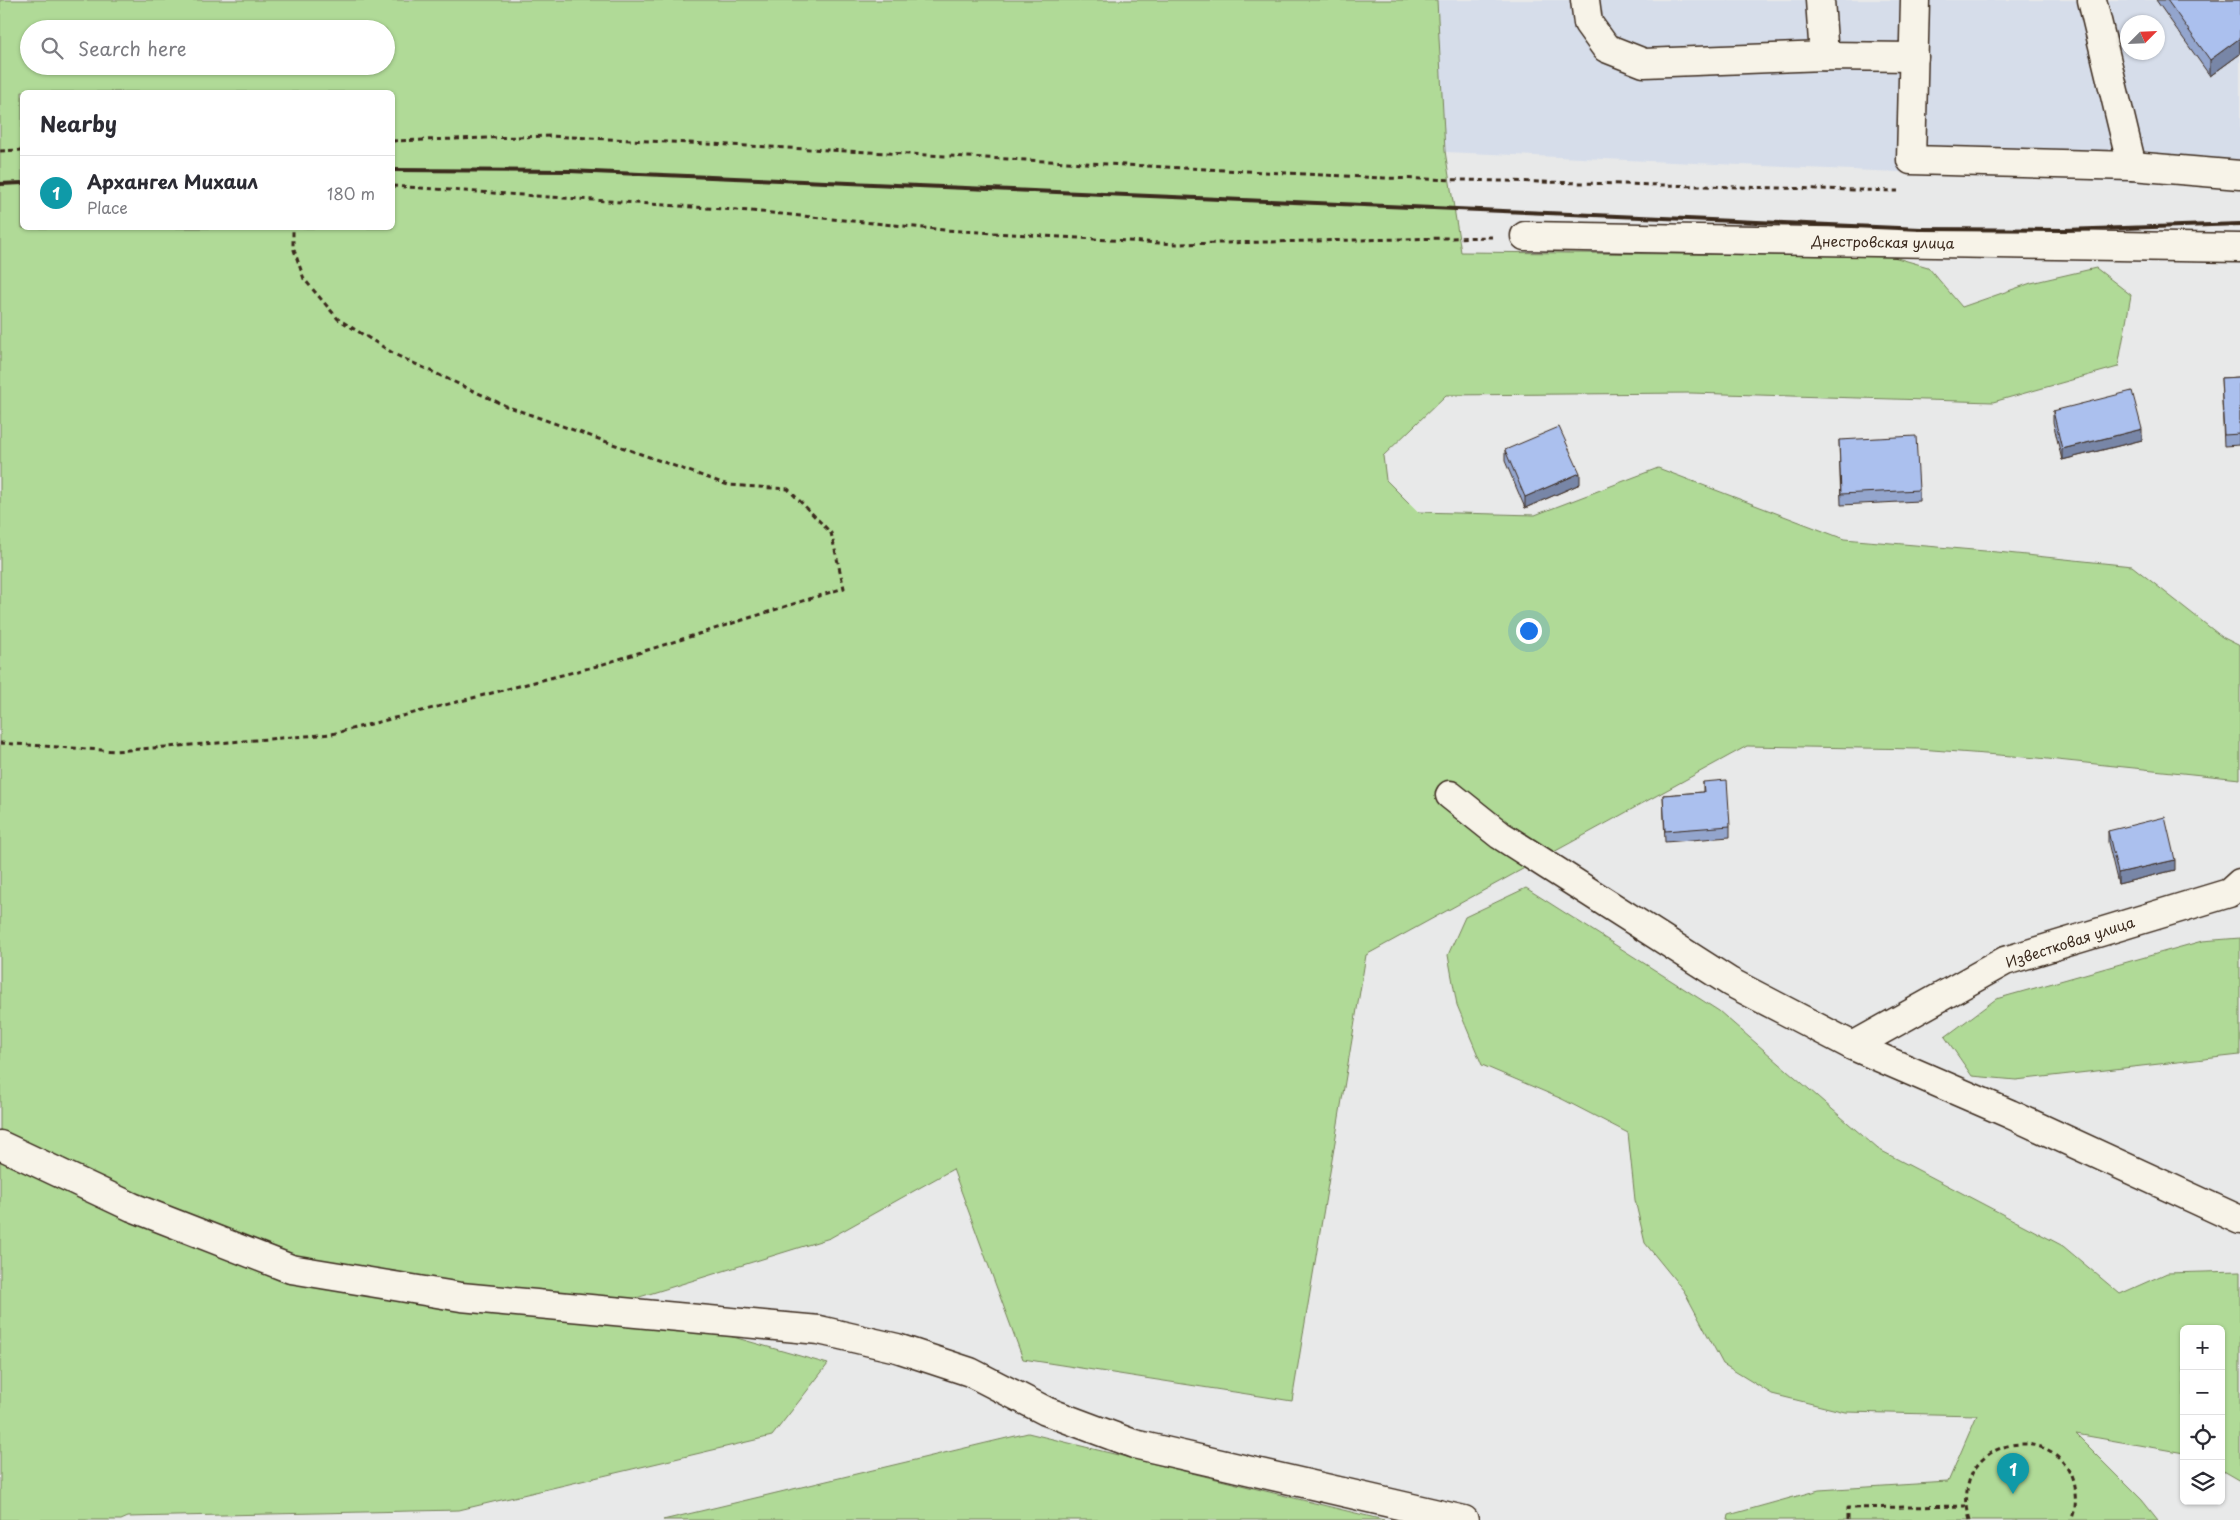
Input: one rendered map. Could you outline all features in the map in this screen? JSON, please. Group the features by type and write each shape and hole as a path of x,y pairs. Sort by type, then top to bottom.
{"street":[{"path":"1585,0 1588,22 1606,48 1644,63 1824,56 1914,57"},
{"path":"1820,0 1824,56"},
{"path":"1915,0 1911,160 2132,166 2240,175"},
{"path":"2092,0 2132,166"},
{"name":"Днестровская улица","path":"1525,236 2240,248"},
{"path":"1450,795 1500,835 1730,982 1853,1046 2010,1114 2240,1220"},
{"name":"Известковая улица","path":"1853,1046 2005,961 2229,892 2240,883"},
{"path":"0,1145 132,1207 291,1269 461,1297 819,1330 897,1348 970,1372 1046,1411 1134,1444 1464,1520"}],"path":[{"path":"395,140 550,136 1384,178 1899,191"},
{"path":"0,151 20,150"},
{"path":"395,186 751,210 945,230 1177,244 1525,236"},
{"path":"0,743 115,751 332,734 597,666 844,588 830,533 788,489 728,485 506,406 396,356 338,320 304,279 293,247 292,230"},
{"path":"1970,1520 1966,1506 1969,1480 1972,1472 1983,1458 1997,1449 2013,1444 2030,1444 2047,1450 2060,1460 2071,1476 2076,1494 2074,1513 2071,1520"},
{"path":"1848,1520 1848,1508 1966,1506"}],"shaded area":[{"path":"1437,0 2240,0 2240,172 2172,184 1445,152"}],"green space":[{"path":"0,0 1437,0 1445,151 1461,252 1890,256 1928,267 1962,307 2031,283 2096,268 2131,295 2118,367 1993,402 1691,393 1446,395 1383,456 1386,480 1418,512 1535,515 1658,468 1844,539 2132,566 2222,637 2240,646 2240,779 2038,758 1919,749 1747,746 1366,955 1292,1401 1023,1359 953,1169 830,1238 617,1304 828,1364 772,1436 459,1510 128,1517 121,1520 0,1520"},
{"path":"1526,888 1719,1011 1878,1149 2063,1246 2120,1294 2167,1273 2240,1271 2240,1481 2225,1472 2225,1325 2180,1325 2180,1452 2076,1434 2142,1500 2158,1520 1728,1520 1729,1515 1819,1490 1948,1482 1977,1415 1845,1412 1772,1394 1723,1364 1684,1291 1645,1243 1635,1200 1628,1133 1562,1099 1482,1065 1457,1005 1448,955 1465,917"},
{"path":"2240,938 2240,1055 2016,1080 1972,1076 1945,1037 1996,999 2202,941"},
{"path":"1028,1433 1384,1520 663,1520"}],"building":[{"path":"2167,0 2240,0 2240,38 2210,60"},
{"path":"2240,377 2240,434 2224,435 2221,378"},
{"path":"2132,391 2142,429 2062,449 2053,411"},
{"path":"1559,427 1580,473 1525,497 1505,450"},
{"path":"1916,436 1919,490 1841,494 1839,440"},
{"path":"1727,780 1730,826 1665,831 1663,795 1704,792 1703,782"},
{"path":"2165,817 2175,860 2118,873 2108,831"}],"railway":[{"path":"395,170 569,171 1921,229 2065,230 2240,224"},
{"path":"0,184 20,183"}],"place":[{"name":"Архангел Михаил","path":"2013,1494"}]}
